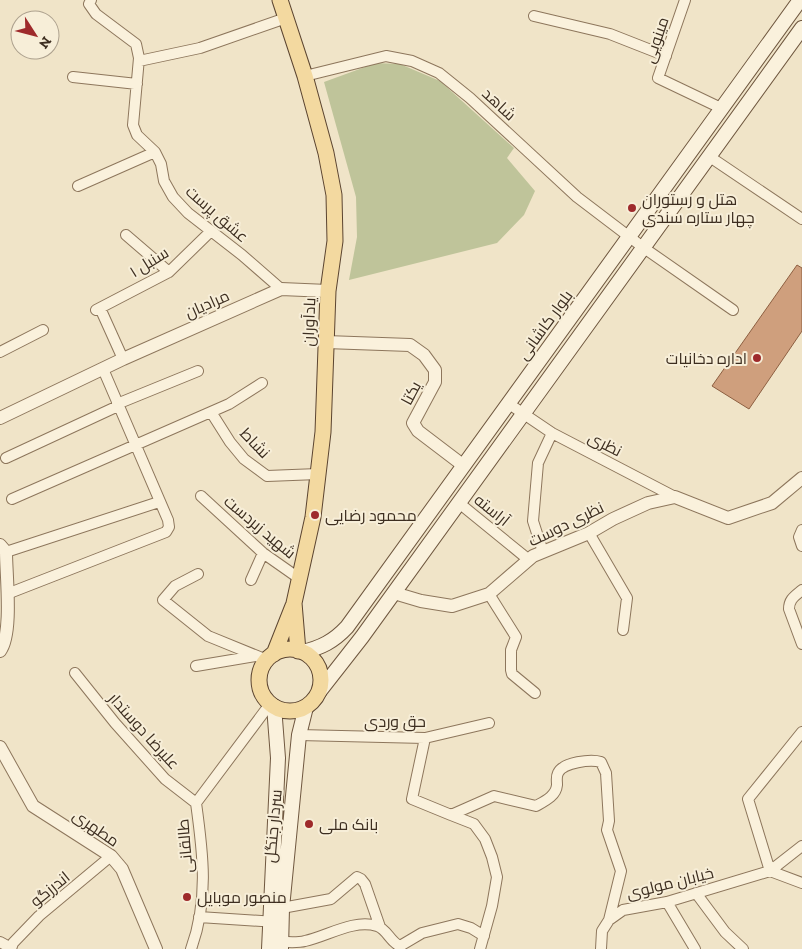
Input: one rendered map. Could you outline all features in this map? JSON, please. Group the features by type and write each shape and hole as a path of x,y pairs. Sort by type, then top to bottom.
{"main road":[{"name":"یادآوران","path":"280,0 305,76 326,153 334,195 334,241 328,291 323,432 313,517 294,603 300,651"},
{"name":"بلوار کاشانی","path":"300,651 327,644 348,627 800,0"},
{"path":"294,603 266,657 259,678 264,696 272,705 287,711 306,707 314,701 802,28"},
{"path":"719,114 730,129"},
{"path":"266,657 283,650 300,651 310,657 317,664 320,673 321,683 319,692"},
{"name":"سردار جنگل","path":"272,705 278,758 278,917 282,945"},
{"name":"سردار جنگل","path":"269,949 278,917 299,734 306,707"}],"street":[{"name":"عشق پرست","path":"91,0 90,4 96,14 136,44 139,61 133,125 137,136 154,152 161,164 164,181 173,197 188,213 281,289"},
{"name":"مینویی","path":"685,0 658,78 719,114"},
{"path":"534,16 610,34 666,56"},
{"path":"139,61 200,48 286,18"},
{"name":"شاهد","path":"305,76 386,56 412,61 439,73 470,98 577,197 644,248 733,310"},
{"path":"73,77 137,84"},
{"path":"78,186 154,152"},
{"path":"710,157 802,218"},
{"name":"سنبل ۱","path":"123,359 98,309 169,272 211,231"},
{"path":"126,235 169,272"},
{"name":"مرادیان","path":"0,418 123,359 281,289 328,291"},
{"path":"0,352 42,330"},
{"name":"یکتا","path":"326,342 410,345 424,355 435,370 435,382 413,423 418,431 464,466"},
{"path":"7,594 166,532 169,527 168,520 103,369"},
{"path":"6,458 118,405 198,371"},
{"path":"12,499 212,412 229,404 262,383"},
{"name":"نظری","path":"509,404 552,433 675,497"},
{"name":"نشاط","path":"212,412 230,442 244,459 268,476 318,474"},
{"path":"543,552 533,521 538,463 552,433"},
{"path":"675,497 728,518 772,503 800,484"},
{"name":"شهید زبردست","path":"201,496 263,553 300,578"},
{"name":"نظری دوست","path":"394,593 421,601 452,606 489,594 529,560 543,552 648,503 675,497"},
{"path":"0,651 3,646 8,619 3,548 159,502"},
{"name":"آراسته","path":"459,503 529,560"},
{"path":"802,530 799,538 802,546"},
{"path":"589,532 627,598 624,630"},
{"path":"251,580 263,553"},
{"path":"198,574 176,586 163,600 208,636 266,657"},
{"path":"802,590 792,598 789,609 802,644"},
{"path":"489,594 516,637 511,650 512,674 535,693"},
{"path":"196,666 266,657"},
{"name":"علیرضا دوستدار","path":"75,673 115,723 164,779 196,803"},
{"name":"طالقانی","path":"191,949 202,903 203,859 196,803 272,705"},
{"name":"حق وردی","path":"299,734 425,738 489,723"},
{"path":"770,871 748,799 802,732"},
{"path":"425,738 412,799 474,824 492,857 497,877 492,906 480,949"},
{"name":"مطهری","path":"0,747 33,806 111,856 122,869 156,949"},
{"path":"451,815 494,796 536,806 551,798 557,787 559,771 567,766 592,760 601,762 606,772 609,821 607,830 621,871 609,920 602,931 601,949"},
{"path":"770,871 802,846"},
{"name":"اندرزگو","path":"11,949 13,943 39,916 111,856"},
{"path":"770,871 802,883"},
{"name":"خیابان مولوی","path":"609,920 623,910 667,902 770,871"},
{"path":"199,917 278,917 331,899 358,877 365,884 380,927 394,944 400,946 422,933 458,924 471,928 484,936"},
{"path":"696,893 725,932 743,949"},
{"path":"667,902 695,949"},
{"path":"282,945 304,942 358,925 380,927"},
{"path":"0,942 11,949"}],"green space":[{"path":"376,63 400,64 440,81 514,148 507,158 535,191 524,215 497,243 349,280 357,237 356,197 324,82"}],"building":[{"name":"اداره دخانیات","path":"797,265 802,268 802,331 749,409 712,386"}],"place":[{"name":"هتل و رستوران چهار ستاره سندی","path":"632,208"},
{"name":"اداره دخانیات","path":"757,358"},
{"name":"محمود رضایی","path":"315,515"},
{"name":"بانک ملی","path":"309,824"},
{"name":"منصور موبایل","path":"187,897"}]}
